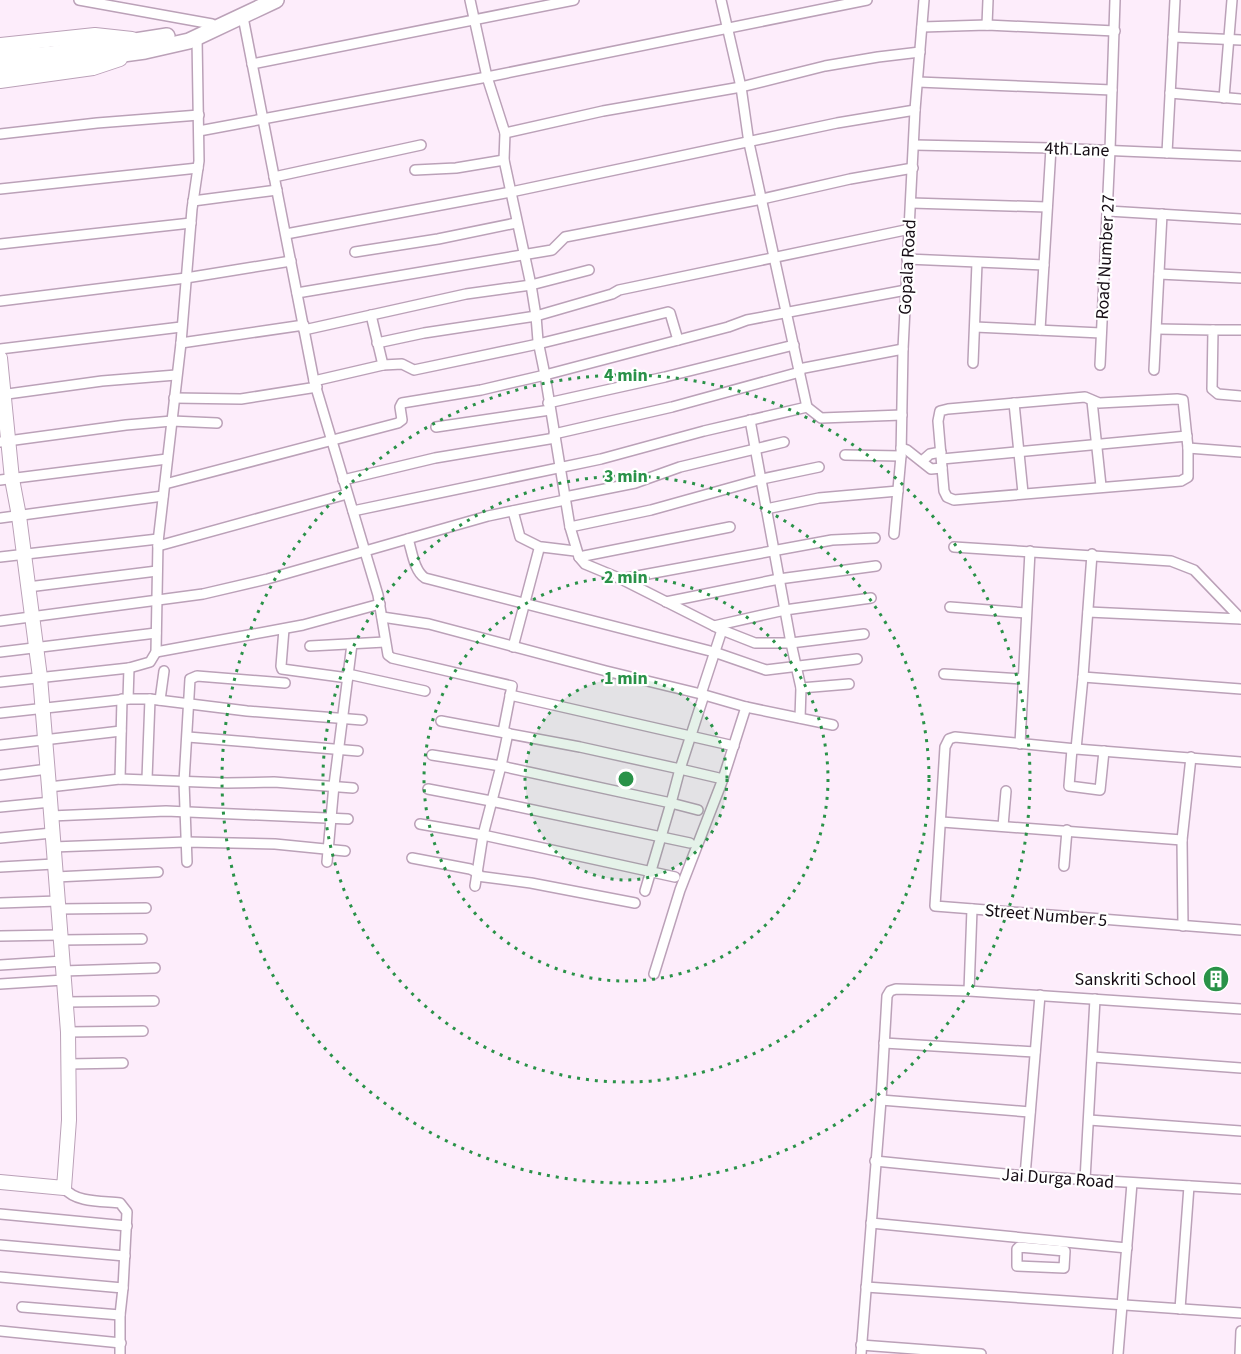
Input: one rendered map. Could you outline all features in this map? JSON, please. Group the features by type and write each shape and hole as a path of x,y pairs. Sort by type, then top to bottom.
{"main road":[{"path":"144,46 212,24 258,0"},
{"path":"0,69 51,59 197,38 276,0"},
{"path":"0,58 51,59"}],"street":[{"path":"80,0 212,24"},
{"path":"470,0 487,77 505,133 504,160 531,285 538,344 570,527 577,554 585,564 621,579 718,628 755,643 790,643 864,634"},
{"path":"252,64 574,0"},
{"path":"721,0 741,87 749,143 807,407 821,418 902,415"},
{"path":"199,131 487,77 867,0"},
{"name":"Gopala Road","path":"894,534 901,452 903,349 915,110 924,0"},
{"path":"987,25 988,0"},
{"name":"Road Number 27","path":"1100,365 1115,0"},
{"path":"1167,153 1175,0"},
{"path":"1224,98 1232,0"},
{"path":"243,17 316,384 352,511 366,551 380,604 389,657 512,686 501,766 483,835 475,886"},
{"path":"921,27 987,25 1115,31"},
{"path":"0,45 95,35 144,46"},
{"path":"1173,37 1241,40"},
{"path":"0,682 129,668 150,662 156,652 158,542 198,168 197,38"},
{"path":"0,81 93,68 144,46"},
{"path":"505,133 603,111 741,87 825,66 920,52"},
{"path":"918,82 1112,90"},
{"path":"1170,93 1241,99"},
{"path":"286,234 511,192 837,123 915,110"},
{"path":"0,134 97,123 199,116"},
{"path":"274,177 421,145"},
{"name":"4th Lane","path":"914,145 1241,156"},
{"path":"1040,330 1051,148"},
{"path":"414,170 456,168 504,160"},
{"path":"0,189 198,168"},
{"path":"297,293 552,250 565,237 762,200 850,179 913,168"},
{"path":"193,201 277,190"},
{"path":"911,203 1047,207"},
{"path":"1108,211 1241,219"},
{"path":"1154,370 1162,214"},
{"path":"0,244 191,223"},
{"path":"355,252 438,239 516,223"},
{"path":"378,343 424,333 536,316 619,290 910,229"},
{"path":"907,259 1044,265"},
{"path":"0,301 186,278 291,261"},
{"path":"973,363 977,263"},
{"path":"181,343 304,328 466,294 531,285 590,270"},
{"path":"1159,274 1241,278"},
{"path":"165,484 400,422 402,403 481,390 545,375 747,320 906,290"},
{"path":"174,398 241,399 316,384 383,365 402,364 414,370 538,344 668,312 678,340"},
{"path":"371,315 383,365"},
{"path":"0,349 181,327"},
{"path":"975,327 1101,333"},
{"path":"1157,329 1241,330"},
{"path":"1213,330 1212,389 1218,394 1241,396"},
{"path":"436,427 549,406 794,345"},
{"path":"343,480 435,458 554,436 672,407 800,370 903,349"},
{"path":"0,358 6,480 19,516 40,677 50,787 68,1032 69,1120 64,1188 78,1198 120,1203 127,1212 120,1315 120,1354"},
{"path":"2,394 102,381 176,375"},
{"path":"1085,397 1099,403 1180,399 1184,404 1190,473 1184,480 950,499 947,497 944,491 938,421 940,411 1014,403 1085,397"},
{"path":"1092,400 1101,486"},
{"path":"1014,403 1023,493"},
{"path":"352,511 560,468 807,407"},
{"path":"750,420 790,643 801,688 800,718"},
{"path":"4,442 126,425 172,421 217,423"},
{"path":"922,461 930,454 942,460 1187,436"},
{"path":"0,621 203,594 513,511 635,483 680,467 784,442"},
{"path":"1188,448 1241,452"},
{"path":"845,455 901,452 922,461 931,469 942,460"},
{"path":"6,480 167,459"},
{"path":"570,527 651,510 762,479 819,467"},
{"path":"766,509 819,498 898,491"},
{"path":"0,557 158,542 347,494"},
{"path":"0,518 163,496"},
{"path":"513,511 520,538 540,547 577,554 730,527"},
{"path":"621,579 832,540 875,538"},
{"path":"408,539 418,570 425,578 714,652 766,670 857,659"},
{"path":"513,647 540,547"},
{"path":"954,547 1092,554 1184,564 1194,570 1241,619"},
{"path":"1020,744 1030,551"},
{"path":"1092,554 1083,677 1069,786 1100,790 1104,751"},
{"path":"665,602 779,579 876,566"},
{"path":"28,587 157,571"},
{"path":"718,628 785,610 871,598"},
{"path":"156,652 303,625 380,604"},
{"path":"950,607 1026,613"},
{"path":"1088,612 1241,619"},
{"path":"382,617 429,624 746,707 833,725"},
{"path":"645,891 714,652 718,628"},
{"path":"284,629 282,669 348,676 425,691"},
{"path":"0,652 156,633"},
{"path":"310,646 385,642"},
{"path":"327,862 334,785 352,644"},
{"path":"120,779 121,731 129,668"},
{"path":"160,700 164,671"},
{"path":"944,674 1022,679"},
{"path":"187,862 184,782 190,679 194,676 285,683"},
{"path":"1083,677 1241,689"},
{"path":"801,688 849,684"},
{"path":"510,695 734,746"},
{"path":"0,713 125,699 150,699 187,705 362,720"},
{"path":"147,779 150,699"},
{"path":"654,974 680,890 723,779 746,707"},
{"path":"441,721 505,732 723,779"},
{"path":"0,745 121,731"},
{"path":"188,737 358,751"},
{"path":"1182,840 1067,830 1027,823 1003,826 942,822 945,747 955,737 1241,762"},
{"path":"432,755 501,766 671,802 698,810"},
{"path":"1183,926 1182,840 1191,757"},
{"path":"0,775 48,769"},
{"path":"50,787 120,779 147,779 184,782 274,782 353,788"},
{"path":"428,789 690,843"},
{"path":"1003,826 1006,791"},
{"path":"0,807 348,819"},
{"name":"Street Number 5","path":"942,822 935,906 1241,930"},
{"path":"420,824 483,835 675,877"},
{"path":"1064,866 1067,830"},
{"path":"0,838 52,833"},
{"path":"53,847 186,842 275,844 345,851"},
{"path":"412,858 470,869 478,874 635,903"},
{"path":"0,867 158,872"},
{"path":"0,903 147,908"},
{"path":"969,991 972,909"},
{"path":"0,936 142,939"},
{"path":"0,965 63,971 155,968"},
{"path":"0,984 63,971"},
{"path":"981,1354 861,1350 887,996 890,991 896,989 969,991 1241,1009"},
{"path":"1025,1176 1040,995"},
{"path":"1084,1180 1095,999"},
{"path":"66,1002 154,1001"},
{"path":"68,1032 143,1030"},
{"path":"884,1043 1035,1052"},
{"path":"1093,1057 1241,1068"},
{"path":"68,1064 123,1063"},
{"path":"881,1100 1030,1112"},
{"path":"1089,1120 1241,1131"},
{"name":"Jai Durga Road","path":"876,1161 1025,1176 1241,1189"},
{"path":"0,1182 64,1188"},
{"path":"1118,1354 1132,1184"},
{"path":"1180,1309 1189,1186"},
{"path":"0,1214 127,1226"},
{"path":"871,1223 1057,1246 1127,1248"},
{"path":"1027,1243 1017,1248 1017,1266 1063,1269 1065,1252 1057,1246"},
{"path":"0,1245 125,1256"},
{"path":"0,1277 123,1288"},
{"path":"866,1287 1241,1313"},
{"path":"22,1307 120,1315"},
{"path":"0,1331 120,1343"},
{"path":"1240,1354 1241,1331"}],"place":[{"name":"Sanskriti School","path":"1216,979"}]}
